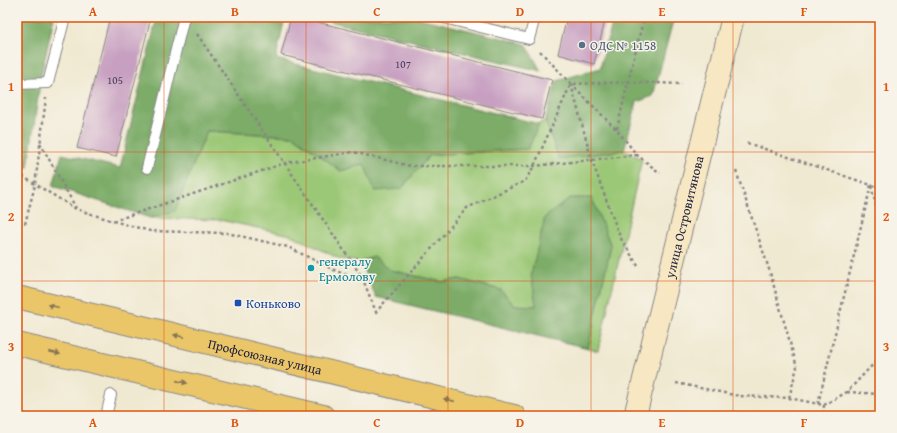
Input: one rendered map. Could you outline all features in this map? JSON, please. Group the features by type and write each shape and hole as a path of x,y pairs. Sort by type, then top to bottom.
{"main road":[{"name":"улица Островитянова","path":"635,416 733,17"},
{"name":"Профсоюзная улица","path":"17,297 514,416"},
{"path":"17,344 323,416"}],"lane":[{"path":"17,84 48,83 65,17"},
{"path":"147,168 184,17"},
{"path":"440,17 529,39 535,17"},
{"path":"106,416 111,395"}],"path":[{"path":"617,130 644,17"},
{"path":"194,30 362,277 376,312 467,208 524,181 534,166 571,84"},
{"path":"529,39 617,130 637,155 660,173"},
{"path":"571,84 628,82 682,84"},
{"path":"25,224 35,184 48,83"},
{"path":"571,84 592,161 620,237 638,266"},
{"path":"40,142 76,208"},
{"path":"746,143 880,188"},
{"path":"113,220 285,164 353,152 410,166 534,166 637,155"},
{"path":"736,171 769,269 797,367 789,398"},
{"path":"17,173 76,208 113,220 150,231 228,233 288,247 338,272 362,277"},
{"path":"871,185 880,220"},
{"path":"818,404 871,185"},
{"path":"676,383 739,396 789,398 824,405 847,392 880,357"},
{"path":"847,392 880,394"},
{"path":"824,405 824,416"},
{"path":"17,412 33,416"}],"green space":[{"path":"17,17 54,17 41,76 28,167 17,169"},
{"path":"157,17 285,17 276,59 539,124 528,149 430,155 401,189 375,191 364,164 341,171 294,136 207,131 175,211 150,218 53,186 62,154 120,168"},
{"path":"311,17 415,17 526,44 541,71"},
{"path":"614,17 674,17 653,96 637,102 624,150 559,159 545,120 557,81 600,68"},
{"path":"545,120 559,159 624,150 642,159 598,351 588,348 611,246 536,306 514,305 501,290 459,279 442,282 390,270 374,257 360,262 340,259 291,235 220,220 150,218 175,210 206,131 294,136 341,171 364,164 401,189 430,155 528,149 539,124"},
{"path":"570,198 592,198 611,246 588,348 376,297 360,262 374,257 390,270 442,282 459,279 501,290 514,305 536,306 531,274 545,217"}],"building":[{"path":"110,17 151,17 116,157 77,148"},
{"path":"291,17 297,17 552,80 542,119 281,55"},
{"path":"567,17 606,17 594,64 558,54"}],"place":[{"name":"ОДС № 1158","path":"582,45"},
{"name":"генералу Ермолову","path":"311,268"},
{"name":"Коньково","path":"238,303"}]}
